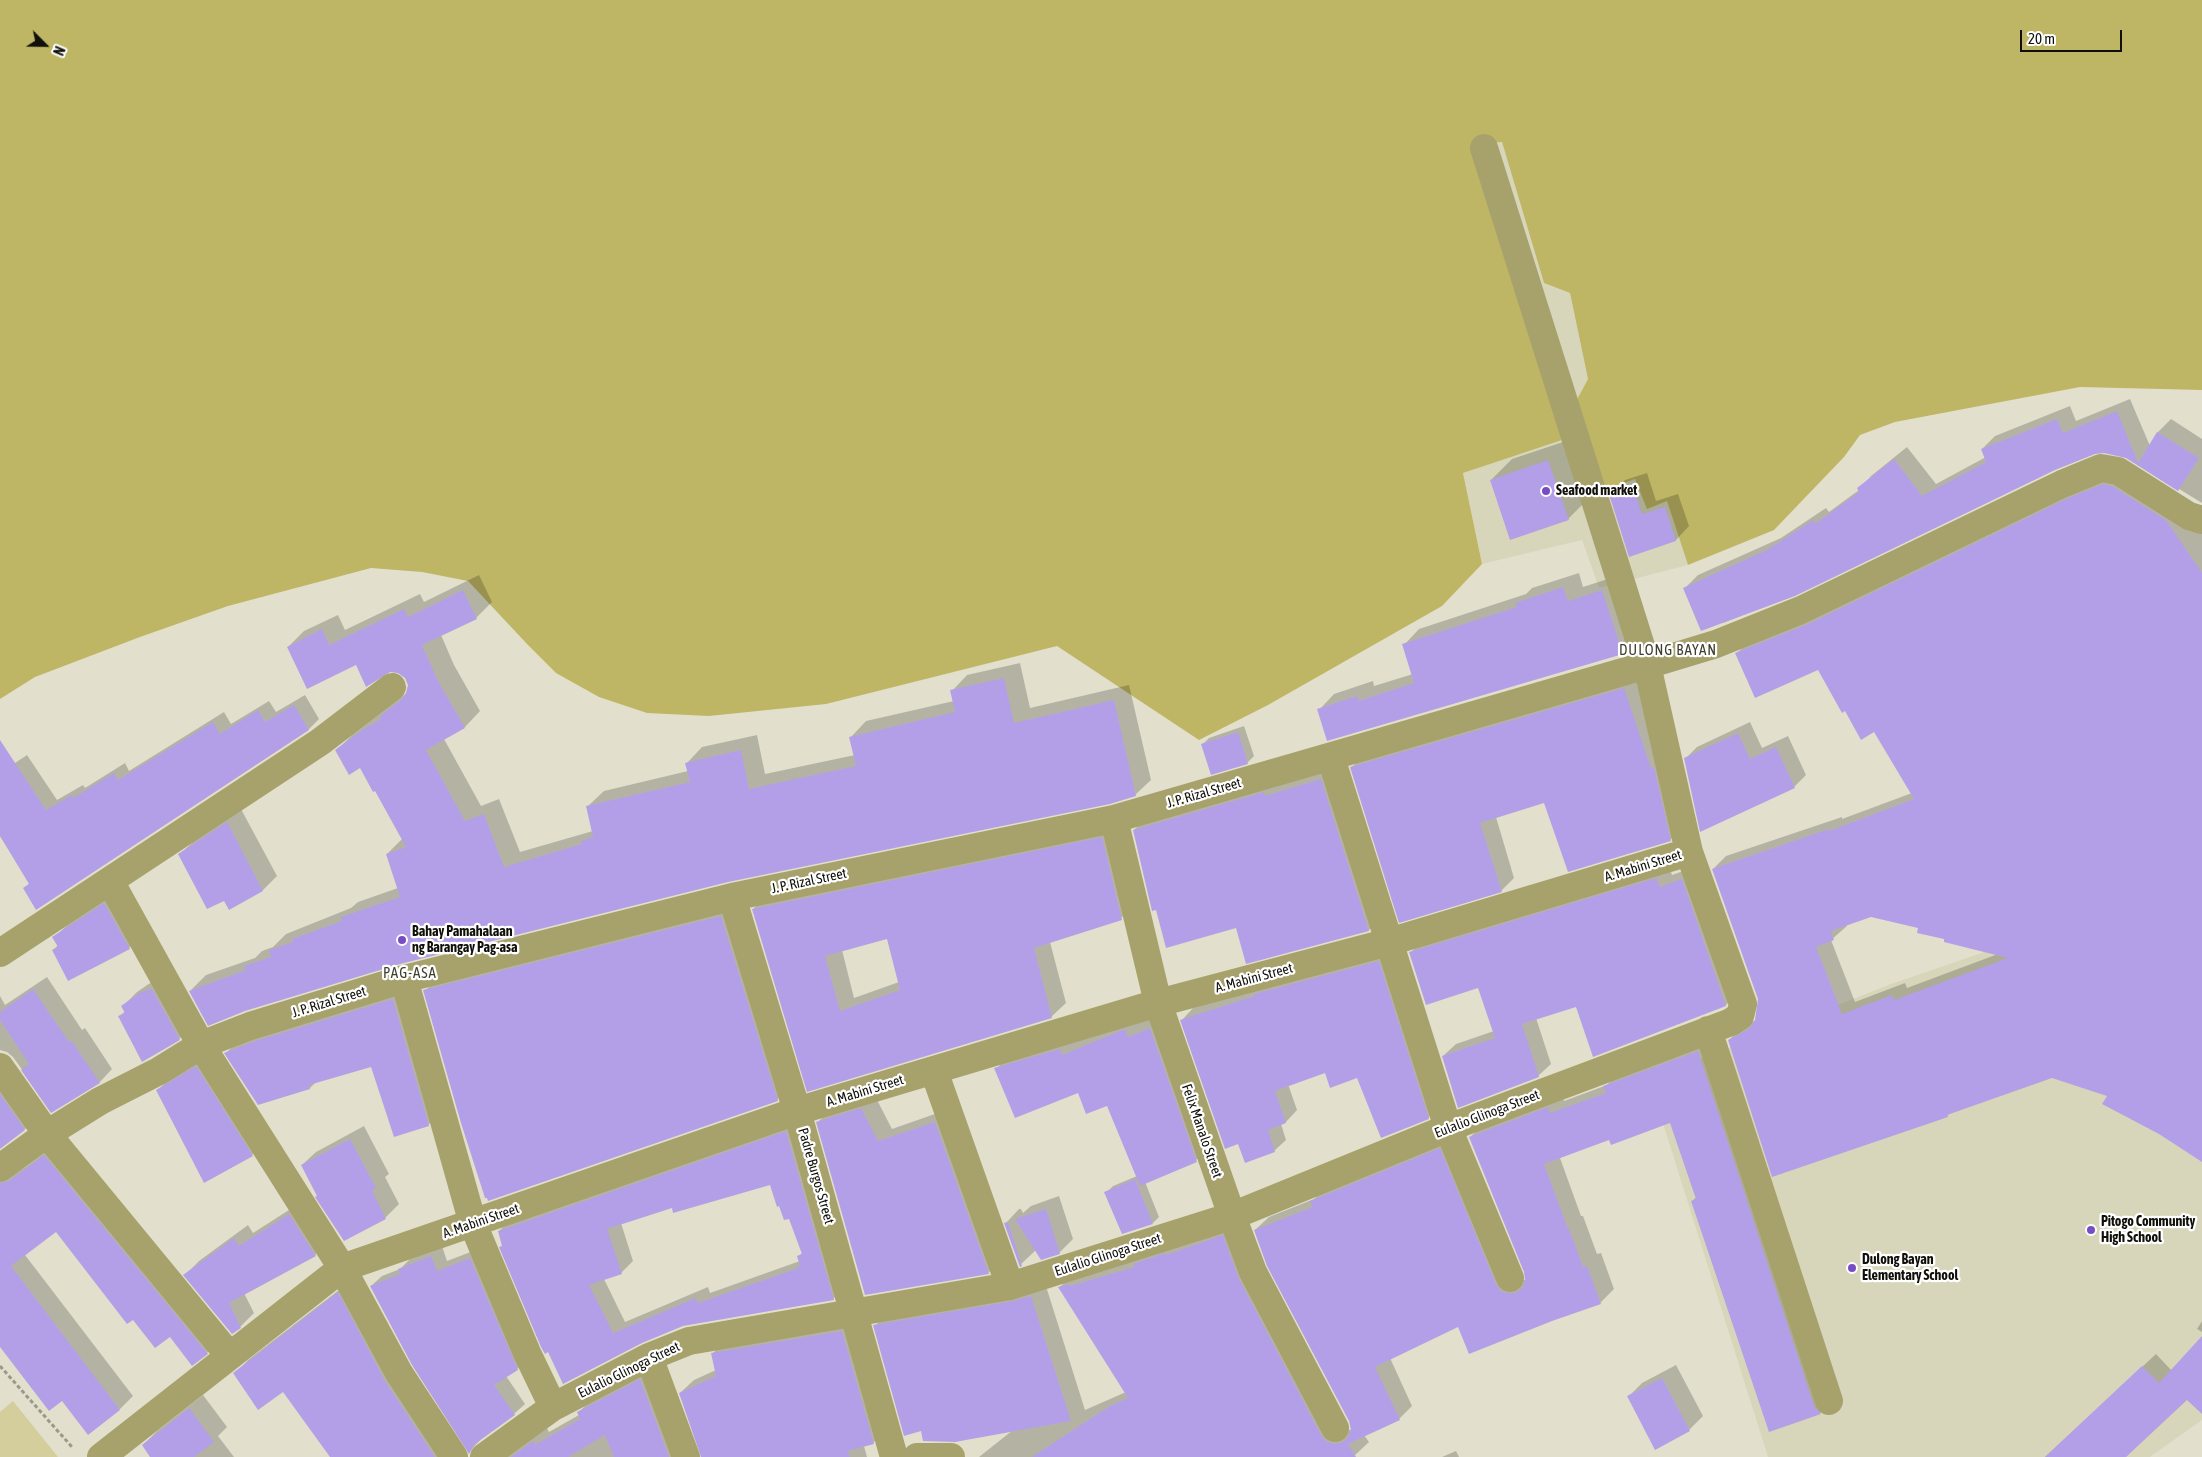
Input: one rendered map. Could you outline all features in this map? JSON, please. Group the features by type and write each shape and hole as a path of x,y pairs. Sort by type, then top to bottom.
{"street":[{"path":"1484,148 1647,665 1689,852 1743,1004 1740,1016 1720,1026 1829,1401"},
{"name":"J. P. Rizal Street","path":"0,1168 47,1134 100,1101 159,1071 201,1045 250,1026 404,979 732,897 1114,818 1331,758 1647,665 1716,644 1801,610 2062,484 2101,468 2118,471 2189,516 2202,520"},
{"path":"0,953 320,742 392,687"},
{"path":"1331,758 1448,1128 1510,1278"},
{"name":"Felix Manalo Street","path":"1114,818 1158,1003 1232,1216 1253,1272 1335,1428"},
{"name":"A. Mabini Street","path":"101,1457 342,1268 797,1111 1158,1003 1389,942 1689,852"},
{"path":"110,881 201,1045 342,1268 399,1373 454,1457"},
{"name":"Padre Burgos Street","path":"732,897 797,1111 894,1457"},
{"path":"404,979 472,1224 527,1354 553,1407"},
{"name":"Eulalio Glinoga Street","path":"484,1457 553,1407 649,1357 689,1341 1010,1286 1232,1216 1448,1128 1720,1026"},
{"path":"0,1067 47,1134 229,1355"},
{"path":"934,1070 1010,1286"},
{"path":"649,1357 686,1457"},
{"path":"917,1457 951,1457"}],"path":[{"path":"0,1366 75,1450"}],"shaded area":[{"path":"0,0 2202,0 2202,390 2080,387 1895,422 1860,435 1844,457 1774,530 1688,565 1667,501 1647,509 1635,479 1601,492 1574,405 1588,379 1570,293 1544,283 1502,142 1475,144 1562,440 1463,473 1482,564 1442,606 1268,705 1199,740 1057,646 826,704 709,716 647,713 599,697 556,673 468,581 422,572 371,568 228,606 140,637 35,677 0,699"},
{"path":"1502,142 1544,283 1570,293 1588,379 1574,405 1602,492 1635,479 1667,501 1688,565 1599,588 1582,540 1482,564 1463,473 1562,439 1474,144"},
{"path":"1993,949 2202,1040 2202,1420 2150,1457 1768,1457 1649,1079 1891,984"},
{"path":"13,1401 58,1457 0,1457 0,1412"}],"building":[{"path":"2117,411 2138,463 2157,432 2199,458 2178,491 2126,458 2104,453 2095,454 2055,470 1795,596 1701,631 1683,588 1767,550 1813,520 1815,524 1859,492 1857,488 1894,459 1922,496 1986,462 1981,449 2057,419 2063,433"},
{"path":"1548,460 1569,520 1510,540 1490,480"},
{"path":"2103,484 2112,486 2166,520 2202,573 2202,1162 2159,1134 2102,1104 2107,1096 2052,1078 1947,1115 1948,1117 1772,1177 1728,1040 1749,1029 1755,1020 1758,999 1712,869 1829,829 1829,831 1914,799 1874,732 1861,740 1845,711 1842,713 1818,670 1755,698 1735,653 1808,624 2068,498","holes":["1871,917 1918,928 1917,933 1944,939 1944,942 2008,958 1894,1000 1892,995 1842,1014 1816,947 1834,940 1831,931"]},
{"path":"1633,486 1642,514 1665,507 1676,541 1629,557 1609,494"},
{"path":"1563,587 1568,601 1602,590 1623,654 1327,741 1317,709 1357,696 1359,701 1414,683 1402,644 1517,607 1515,603"},
{"path":"463,590 477,619 422,645 438,681 465,728 426,750 465,821 484,814 504,867 582,844 581,841 593,837 586,806 690,782 685,763 741,750 749,789 856,766 849,737 955,712 950,690 1004,678 1014,723 1114,700 1136,796 1110,804 728,882 400,964 245,1011 208,1026 189,991 246,970 244,966 271,957 269,950 293,942 292,939 342,921 341,917 400,897 386,854 406,847 360,768 349,775 335,750 381,719 380,716 402,699 408,685 405,678 398,673 390,672 366,687 356,665 307,689 287,647 322,629 329,645 404,609 408,617"},
{"path":"1624,688 1651,768 1654,767 1671,841 1568,872 1544,803 1480,823 1502,892 1399,923 1350,767"},
{"path":"294,705 309,730 36,910 23,888 29,884 0,836 0,740 46,810 72,795 73,798 114,773 118,780 213,722 220,734 258,710 265,722"},
{"path":"1238,732 1248,764 1211,775 1201,744"},
{"path":"1738,733 1750,759 1776,747 1795,788 1700,832 1684,758"},
{"path":"1321,779 1369,931 1246,964 1236,928 1166,948 1156,910 1152,911 1133,830 1264,792 1265,796"},
{"path":"227,822 263,891 229,910 224,901 207,909 178,854"},
{"path":"1102,837 1122,920 1034,948 1052,1018 807,1092 752,909","holes":["887,939 900,990 840,1011 825,956"]},
{"path":"1656,878 1660,887 1682,879 1726,1006 1593,1057 1576,1007 1522,1024 1539,1077 1458,1108 1442,1056 1495,1038 1478,988 1426,1005 1409,952"},
{"path":"104,903 130,949 68,981 52,950 58,947 52,937"},
{"path":"721,916 778,1101 488,1201 485,1198 461,1123 423,990"},
{"path":"1379,961 1429,1119 1381,1138 1357,1078 1330,1088 1325,1073 1275,1091 1286,1123 1268,1130 1275,1152 1245,1163 1238,1144 1225,1149 1180,1020 1255,996 1254,994"},
{"path":"33,989 100,1083 51,1113 21,1070 29,1064 0,1020 0,1012"},
{"path":"152,989 180,1040 142,1062 118,1016 125,1013 121,1006 141,992"},
{"path":"393,999 429,1126 394,1137 371,1067 309,1085 310,1089 258,1105 224,1053 255,1041"},
{"path":"1150,1028 1197,1162 1140,1186 1107,1106 1086,1114 1078,1093 1015,1118 994,1068 1060,1049 1062,1055 1125,1029 1128,1037"},
{"path":"1698,1051 1814,1406 1821,1414 1769,1432 1691,1201 1696,1199 1670,1123 1611,1145 1609,1140 1544,1164 1583,1267 1587,1266 1601,1304 1469,1354 1458,1327 1375,1367 1400,1420 1348,1444 1356,1457 1032,1457 1110,1406 1128,1398 1058,1287 1069,1284 1070,1286 1135,1267 1133,1264 1165,1253 1166,1255 1223,1235 1239,1279 1321,1435 1326,1441 1334,1444 1343,1442 1348,1437 1351,1429 1349,1421 1267,1266 1254,1230 1313,1207 1310,1201 1440,1148 1496,1284 1501,1291 1516,1293 1523,1287 1525,1280 1524,1272 1469,1137 1548,1107 1550,1113 1606,1093 1603,1086"},
{"path":"196,1066 253,1156 204,1183 156,1090"},
{"path":"0,1094 25,1130 0,1149"},
{"path":"861,1108 878,1141 935,1122 989,1274 865,1295 816,1122"},
{"path":"786,1131 834,1300 683,1326 642,1343 563,1384 548,1352 545,1354 541,1347 499,1247 502,1246 498,1231","holes":["770,1185 777,1207 779,1206 784,1220 789,1219 802,1254 797,1256 800,1266 698,1303 699,1307 696,1298 613,1333 589,1285 622,1274 607,1229 672,1208 673,1213"]},
{"path":"350,1139 376,1188 372,1191 386,1219 344,1241 315,1197 317,1196 301,1165"},
{"path":"44,1155 208,1354 192,1366 170,1337 155,1348 133,1320 127,1324 56,1232 11,1266 120,1410 88,1435 62,1401 49,1411 0,1347 0,1183 9,1181"},
{"path":"1135,1179 1153,1224 1122,1234 1104,1192"},
{"path":"1046,1209 1060,1254 1041,1260 1015,1219"},
{"path":"289,1214 316,1256 229,1303 241,1328 232,1334 183,1275 234,1238 239,1246"},
{"path":"1008,1222 1022,1266 1020,1267 1004,1223"},
{"path":"431,1256 437,1271 470,1258 518,1370 494,1385 515,1415 475,1444 469,1454 412,1365 370,1286 400,1274 398,1269"},
{"path":"338,1292 385,1381 435,1457 330,1457 283,1392 258,1410 233,1373"},
{"path":"1031,1296 1071,1421 955,1442 923,1441 921,1431 904,1436 873,1325 1013,1301"},
{"path":"842,1331 874,1444 848,1451 850,1457 701,1457 679,1393 716,1376 711,1353"},
{"path":"2202,1336 2202,1414 2187,1400 2126,1457 2045,1457 2142,1366 2159,1383"},
{"path":"1662,1378 1690,1431 1655,1450 1627,1396"},
{"path":"640,1379 669,1457 614,1457 605,1435 568,1457 511,1457 533,1441 535,1445 580,1419 577,1412"},
{"path":"189,1408 214,1442 194,1457 150,1457 142,1445"}],"place":[{"name":"Seafood market","path":"1546,491"},
{"name":"Bahay Pamahalaan ng Barangay Pag-asa","path":"402,940"},
{"name":"Pitogo Community High School","path":"2091,1230"},
{"name":"Dulong Bayan Elementary School","path":"1852,1268"}],"district":[{"name":"DULONG BAYAN","path":"1668,650"},
{"name":"PAG-ASA","path":"410,973"}]}
